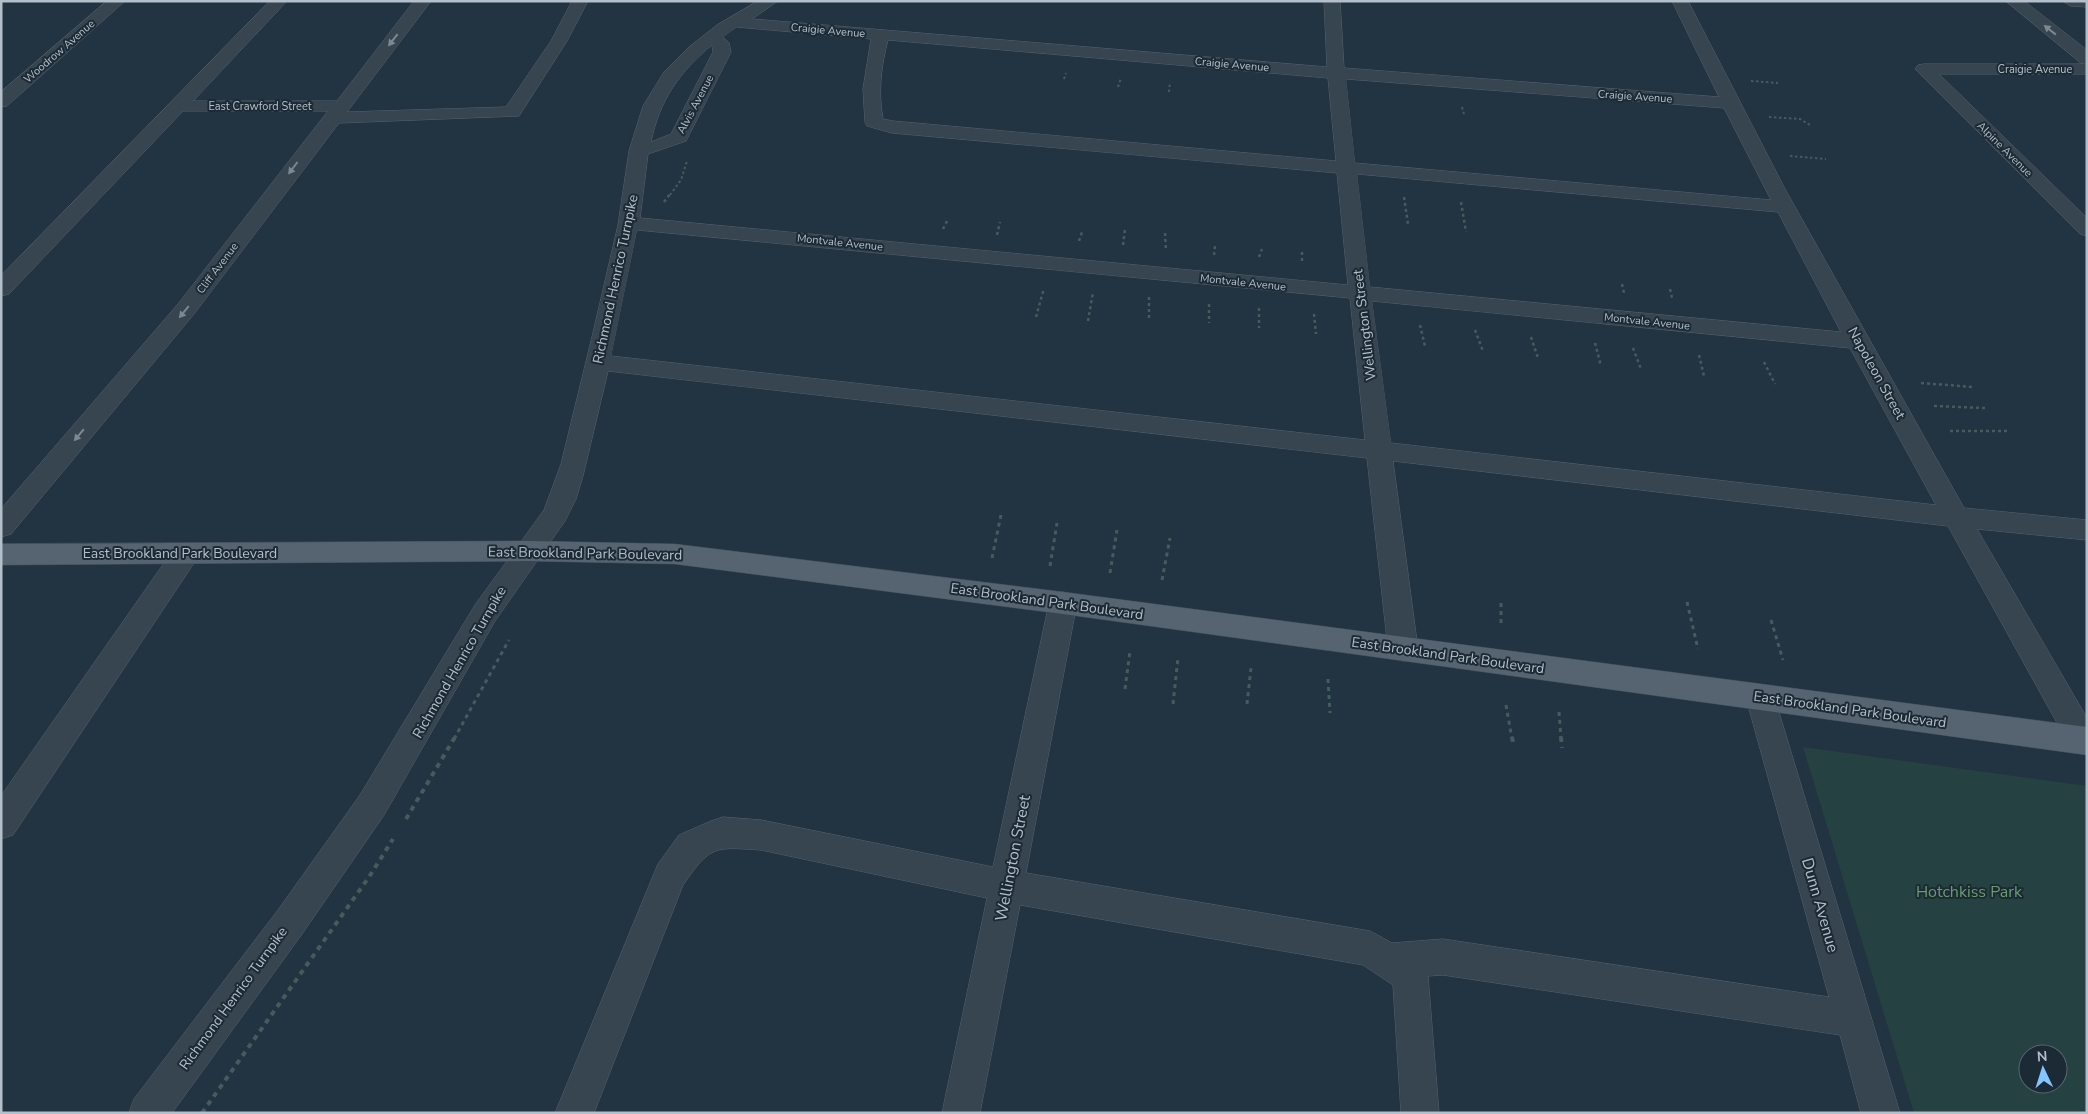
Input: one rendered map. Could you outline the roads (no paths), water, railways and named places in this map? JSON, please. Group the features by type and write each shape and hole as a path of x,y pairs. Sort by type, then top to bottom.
{"main road":[{"name":"East Brookland Park Boulevard","path":"1,555 529,551 675,554 1063,602 2085,741"}],"street":[{"name":"Woodrow Avenue","path":"1,102 118,1"},
{"path":"1,289 279,1"},
{"name":"Cliff Avenue","path":"1,527 186,309 422,1"},
{"name":"East Crawford Street","path":"179,106 336,112 512,112 559,41 580,1"},
{"name":"Richmond Henrico Turnpike","path":"148,1113 314,888 372,804 415,738 485,612 529,551 561,502 598,363 629,224 639,151 650,111 660,90 683,61 712,37 770,1"},
{"name":"Wellington Street","path":"1332,1 1336,73 1360,293 1403,649"},
{"name":"Napoleon Street","path":"1680,1 1730,103 1858,341 2085,741"},
{"path":"2014,1 2087,58"},
{"path":"2071,1 2087,2"},
{"name":"Craigie Avenue","path":"734,22 1336,73 1730,103"},
{"path":"881,34 874,67 870,106 874,122 892,127 1786,207"},
{"name":"Alvis Avenue","path":"639,151 670,142 678,137 722,52 721,43 712,37"},
{"name":"Craigie Avenue","path":"1924,69 2087,69"},
{"name":"Alpine Avenue","path":"1924,69 2087,230"},
{"name":"Montvale Avenue","path":"629,224 665,225 1858,341"},
{"path":"598,363 628,364 1958,517 2087,530"},
{"path":"1,824 186,553"},
{"name":"Wellington Street","path":"961,1113 1063,602"},
{"name":"Dunn Avenue","path":"1761,698 1881,1113"},
{"path":"574,1113 670,875 691,846 724,832 761,835 1006,886 1370,949 1410,975 1420,1113"},
{"path":"1388,961 1443,957 1854,1019"}],"park label":[{"name":"Hotchkiss Park","path":"1969,891"}]}
